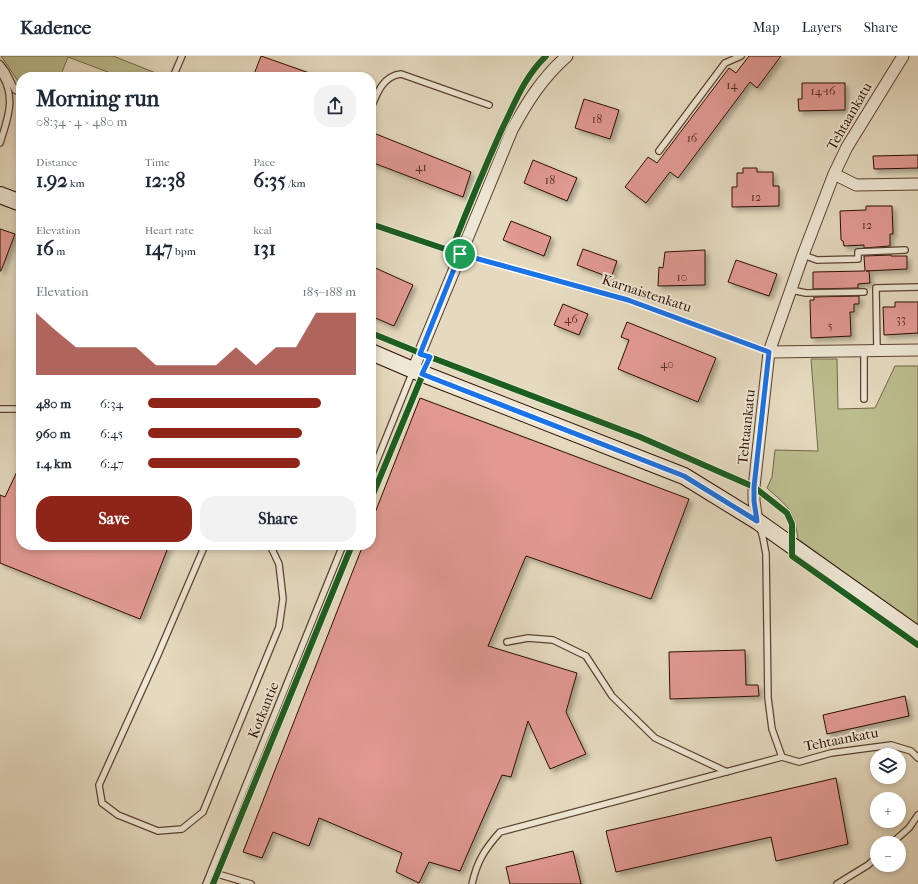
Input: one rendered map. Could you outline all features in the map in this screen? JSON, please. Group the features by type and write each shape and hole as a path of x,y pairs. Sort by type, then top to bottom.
{"street":[{"path":"413,370 512,130 530,98 541,83 567,56"},
{"name":"Tehtaankatu","path":"757,521 754,501 754,487 769,352 790,290 834,174 847,147 903,56"},
{"path":"834,174 856,185 918,184"},
{"path":"0,195 16,201"},
{"path":"769,352 918,350"},
{"path":"376,354 684,476 757,521 918,635"}],"lane":[{"path":"175,72 182,56"},
{"path":"659,151 725,63 741,56"},
{"path":"0,64 16,90"},
{"path":"0,72 10,92 9,113 0,143"},
{"path":"376,98 382,85 389,78 401,74 489,105"},
{"path":"803,255 817,260 858,259 858,252 906,250"},
{"path":"877,351 876,288 918,286"},
{"path":"790,290 806,293 864,292"},
{"path":"864,351 864,400"},
{"path":"376,462 413,370"},
{"path":"0,409 16,409"},
{"name":"Tehtaankatu","path":"757,521 763,538 766,554 768,698 772,730 782,757 799,762 831,753 891,745 911,751 918,758"},
{"path":"203,550 157,657 99,785 102,803 118,815 158,831 182,829 203,812 279,627 283,599 279,564 272,550"},
{"name":"Kotkantie","path":"206,884 341,550"},
{"path":"507,642 528,638 553,640 586,656 612,696 655,738 727,772"},
{"path":"472,884 475,872 486,848 500,832 782,757"},
{"path":"900,836 909,828 918,814"},
{"path":"837,884 870,863"},
{"path":"211,872 251,884"}],"green space":[{"path":"1,56 113,56 153,72 108,72 68,57 62,72 16,72 16,78"},
{"path":"811,359 837,359 838,409 875,408 895,366 918,366 918,625 798,539 794,521 789,509 767,488 772,477 775,450 818,451"}],"building":[{"path":"261,56 306,72 255,72"},
{"path":"749,56 781,56 757,88 750,82 678,178 670,172 646,203 625,187 648,157 657,163 729,68 736,73"},
{"path":"802,83 845,83 845,110 799,111 798,99 802,99"},
{"path":"584,99 619,110 610,139 575,128"},
{"path":"376,134 471,172 463,197 376,164"},
{"path":"918,155 918,168 874,169 873,156"},
{"path":"533,160 577,178 567,201 524,183"},
{"path":"743,168 757,168 757,172 773,172 773,186 779,186 779,206 732,207 732,187 737,187 737,173 743,173"},
{"path":"866,206 892,206 893,234 890,234 890,246 864,248 864,245 844,246 843,241 841,240 840,211 866,210"},
{"path":"511,221 551,237 544,256 503,240"},
{"path":"0,229 15,234 1,271 0,271"},
{"path":"583,249 617,261 611,278 577,265"},
{"path":"705,250 705,285 658,286 659,267 663,268 665,252"},
{"path":"864,256 907,256 907,269 866,271 869,271 870,283 858,284 858,288 813,289 813,272 865,271"},
{"path":"736,260 777,274 769,296 728,282"},
{"path":"376,268 413,285 394,326 376,318"},
{"path":"859,296 859,304 854,304 854,312 850,312 851,336 811,338 810,300 814,300 814,297"},
{"path":"895,302 918,302 918,333 884,335 883,307 895,307"},
{"path":"563,304 588,314 579,335 554,325"},
{"path":"627,322 716,358 698,402 618,369 629,340 621,337"},
{"path":"420,398 689,499 651,599 526,556 488,646 577,673 566,712 586,754 550,769 528,721 511,777 502,775 460,871 429,862 419,883 396,872 402,853 319,818 309,846 273,832 262,858 243,852 361,550 376,550 376,510"},
{"path":"16,474 16,550 167,550 140,619 0,563 0,495 5,497"},
{"path":"745,650 746,685 758,685 759,696 670,699 669,652"},
{"path":"905,696 909,716 827,734 823,715"},
{"path":"836,778 848,844 776,861 771,837 616,872 606,831"},
{"path":"573,851 581,884 510,884 506,867"}],"cycle path":[{"path":"451,251 469,205 516,100 526,81 538,64 546,56"},
{"name":"Karnaistenkatu","path":"376,226 460,254 628,300 769,352"},
{"path":"376,335 640,437 754,487 787,513 792,524 792,556 918,645"},
{"path":"376,487 430,357"},
{"path":"213,884 350,550"}],"route":[{"path":"460,254 628,300 769,352 754,487 754,501 757,521 684,476 422,374 430,357 420,354 460,254"}]}
